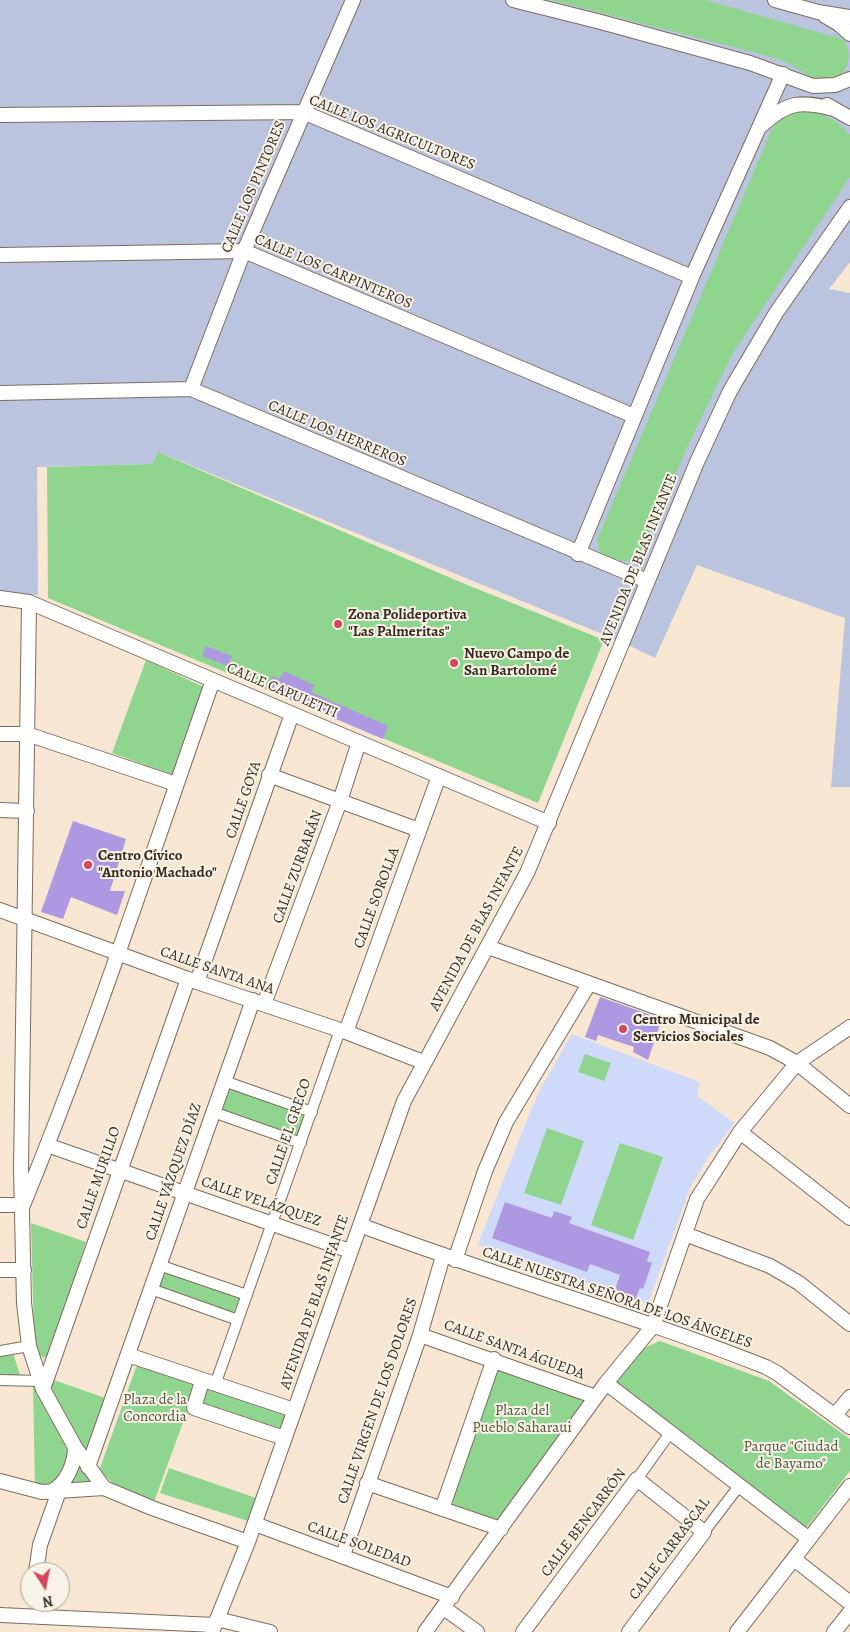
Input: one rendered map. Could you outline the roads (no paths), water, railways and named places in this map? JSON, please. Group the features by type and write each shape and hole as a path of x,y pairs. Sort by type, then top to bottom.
{"street":[{"name":"CALLE LOS PINTORES","path":"191,389 244,251 353,0"},
{"path":"513,0 601,22 783,74 814,86 836,85 850,79"},
{"path":"775,0 818,12 850,17"},
{"path":"818,12 839,24 850,34"},
{"path":"783,74 850,118"},
{"path":"578,554 692,277 783,74"},
{"path":"758,128 775,112 797,104 810,104 834,109"},
{"name":"CALLE LOS AGRICULTORES","path":"0,115 303,112 692,277"},
{"name":"AVENIDA DE BLAS INFANTE","path":"215,1625 248,1542 395,1122 423,1062 514,899 549,823 696,462 730,391 776,313 849,207"},
{"name":"CALLE LOS CARPINTEROS","path":"0,255 244,251 634,416"},
{"name":"CALLE LOS HERREROS","path":"0,393 191,389 578,554 647,581"},
{"name":"CALLE CAPULETTI","path":"0,598 29,602 549,823"},
{"path":"29,602 21,1160 24,1303 29,1346 42,1385 75,1447 104,1488"},
{"path":"23,1205 48,1145 118,954 214,680"},
{"name":"CALLE GOYA","path":"192,980 292,714"},
{"path":"0,734 27,734 176,784"},
{"name":"CALLE ZURBARÁN","path":"258,1002 340,801 359,742"},
{"path":"269,775 419,830"},
{"name":"CALLE SOROLLA","path":"343,1031 439,776"},
{"path":"0,810 27,811"},
{"name":"CALLE SANTA ANA","path":"0,910 118,954 343,1031 423,1062"},
{"path":"488,947 770,1048 797,1063 850,1106"},
{"name":"CALLE MURILLO","path":"42,1385 118,1170 192,980"},
{"name":"CALLE VIRGEN DE LOS DOLORES","path":"342,1555 420,1334 449,1258 506,1122 589,984"},
{"name":"CALLE VÁZQUEZ DÍAZ","path":"88,1467 224,1081 258,1002"},
{"path":"425,1632 501,1530 606,1383 653,1326 697,1199 740,1132 797,1063 850,1027"},
{"name":"CALLE EL GRECO","path":"208,1383 238,1320 300,1143 343,1031"},
{"path":"224,1081 312,1112"},
{"path":"213,1112 300,1143"},
{"path":"740,1132 850,1218"},
{"name":"CALLE VELÁZQUEZ","path":"48,1145 350,1250"},
{"path":"0,1205 23,1205"},
{"name":"CALLE NUESTRA SEÑORA DE LOS ÁNGELES","path":"360,1225 449,1258 653,1326 766,1367 850,1427"},
{"path":"685,1234 770,1266 799,1283 850,1324"},
{"path":"159,1265 247,1295"},
{"path":"0,1270 24,1270"},
{"path":"151,1289 238,1320"},
{"name":"CALLE SANTA ÁGUEDA","path":"420,1334 596,1397"},
{"path":"0,1352 29,1346"},
{"path":"128,1355 294,1410"},
{"path":"442,1509 494,1360"},
{"path":"0,1380 42,1385"},
{"path":"208,1383 194,1408 284,1438"},
{"path":"606,1383 809,1540"},
{"path":"835,1415 850,1397"},
{"name":"CALLE BENCARRÓN","path":"524,1632 670,1433"},
{"path":"37,1562 54,1492 68,1474 73,1463 75,1447"},
{"path":"637,1479 704,1532"},
{"path":"0,1481 31,1490 54,1492 104,1488 152,1508 248,1542"},
{"path":"368,1483 501,1530"},
{"name":"CALLE CARRASCAL","path":"629,1632 738,1486"},
{"path":"737,1632 850,1486"},
{"name":"CALLE SOLEDAD","path":"254,1524 342,1555 448,1602 477,1632"},
{"path":"794,1558 850,1603"},
{"path":"32,1612 32,1616"},
{"path":"834,1632 850,1612"},
{"path":"0,1615 215,1625 270,1632"}],"place":[{"name":"Zona Polideportiva \"Las Palmeritas\"","path":"338,624"},
{"name":"Nuevo Campo de San Bartolomé","path":"454,663"},
{"name":"Centro Cívico \"Antonio Machado\"","path":"88,865"},
{"name":"Centro Municipal de Servicios Sociales","path":"623,1029"}],"park label":[{"name":"Plaza de la Concordia","path":"155,1408"},
{"name":"Plaza del Pueblo Saharaui","path":"522,1420"},
{"name":"Parque \"Ciudad de Bayamo\"","path":"791,1456"}]}
